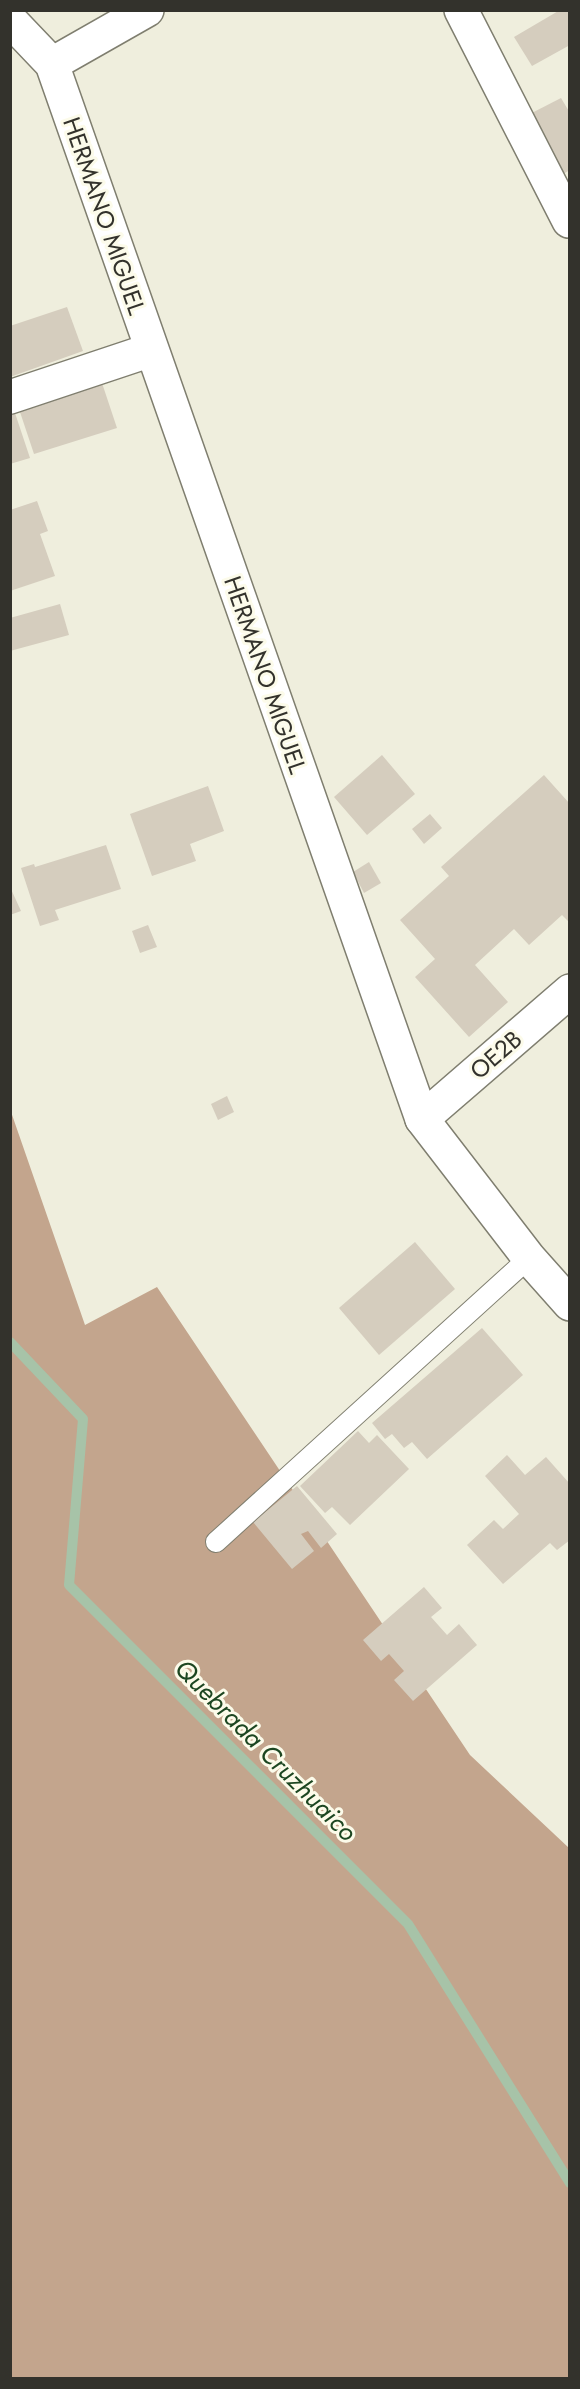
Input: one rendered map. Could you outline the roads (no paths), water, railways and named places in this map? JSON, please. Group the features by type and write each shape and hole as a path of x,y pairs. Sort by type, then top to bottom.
{"street":[{"path":"52,64 147,10"},
{"path":"461,10 569,221"},
{"name":"HERMANO MIGUEL","path":"10,20 52,64 422,1119 529,1258 570,1304"},
{"path":"10,397 151,350"},
{"name":"OE2B","path":"422,1119 570,991"}],"lane":[{"path":"216,1542 529,1258"}],"waterway":[{"name":"Quebrada Cruzhuaico","path":"10,1342 83,1419 69,1585 408,1924 570,2183"}]}
